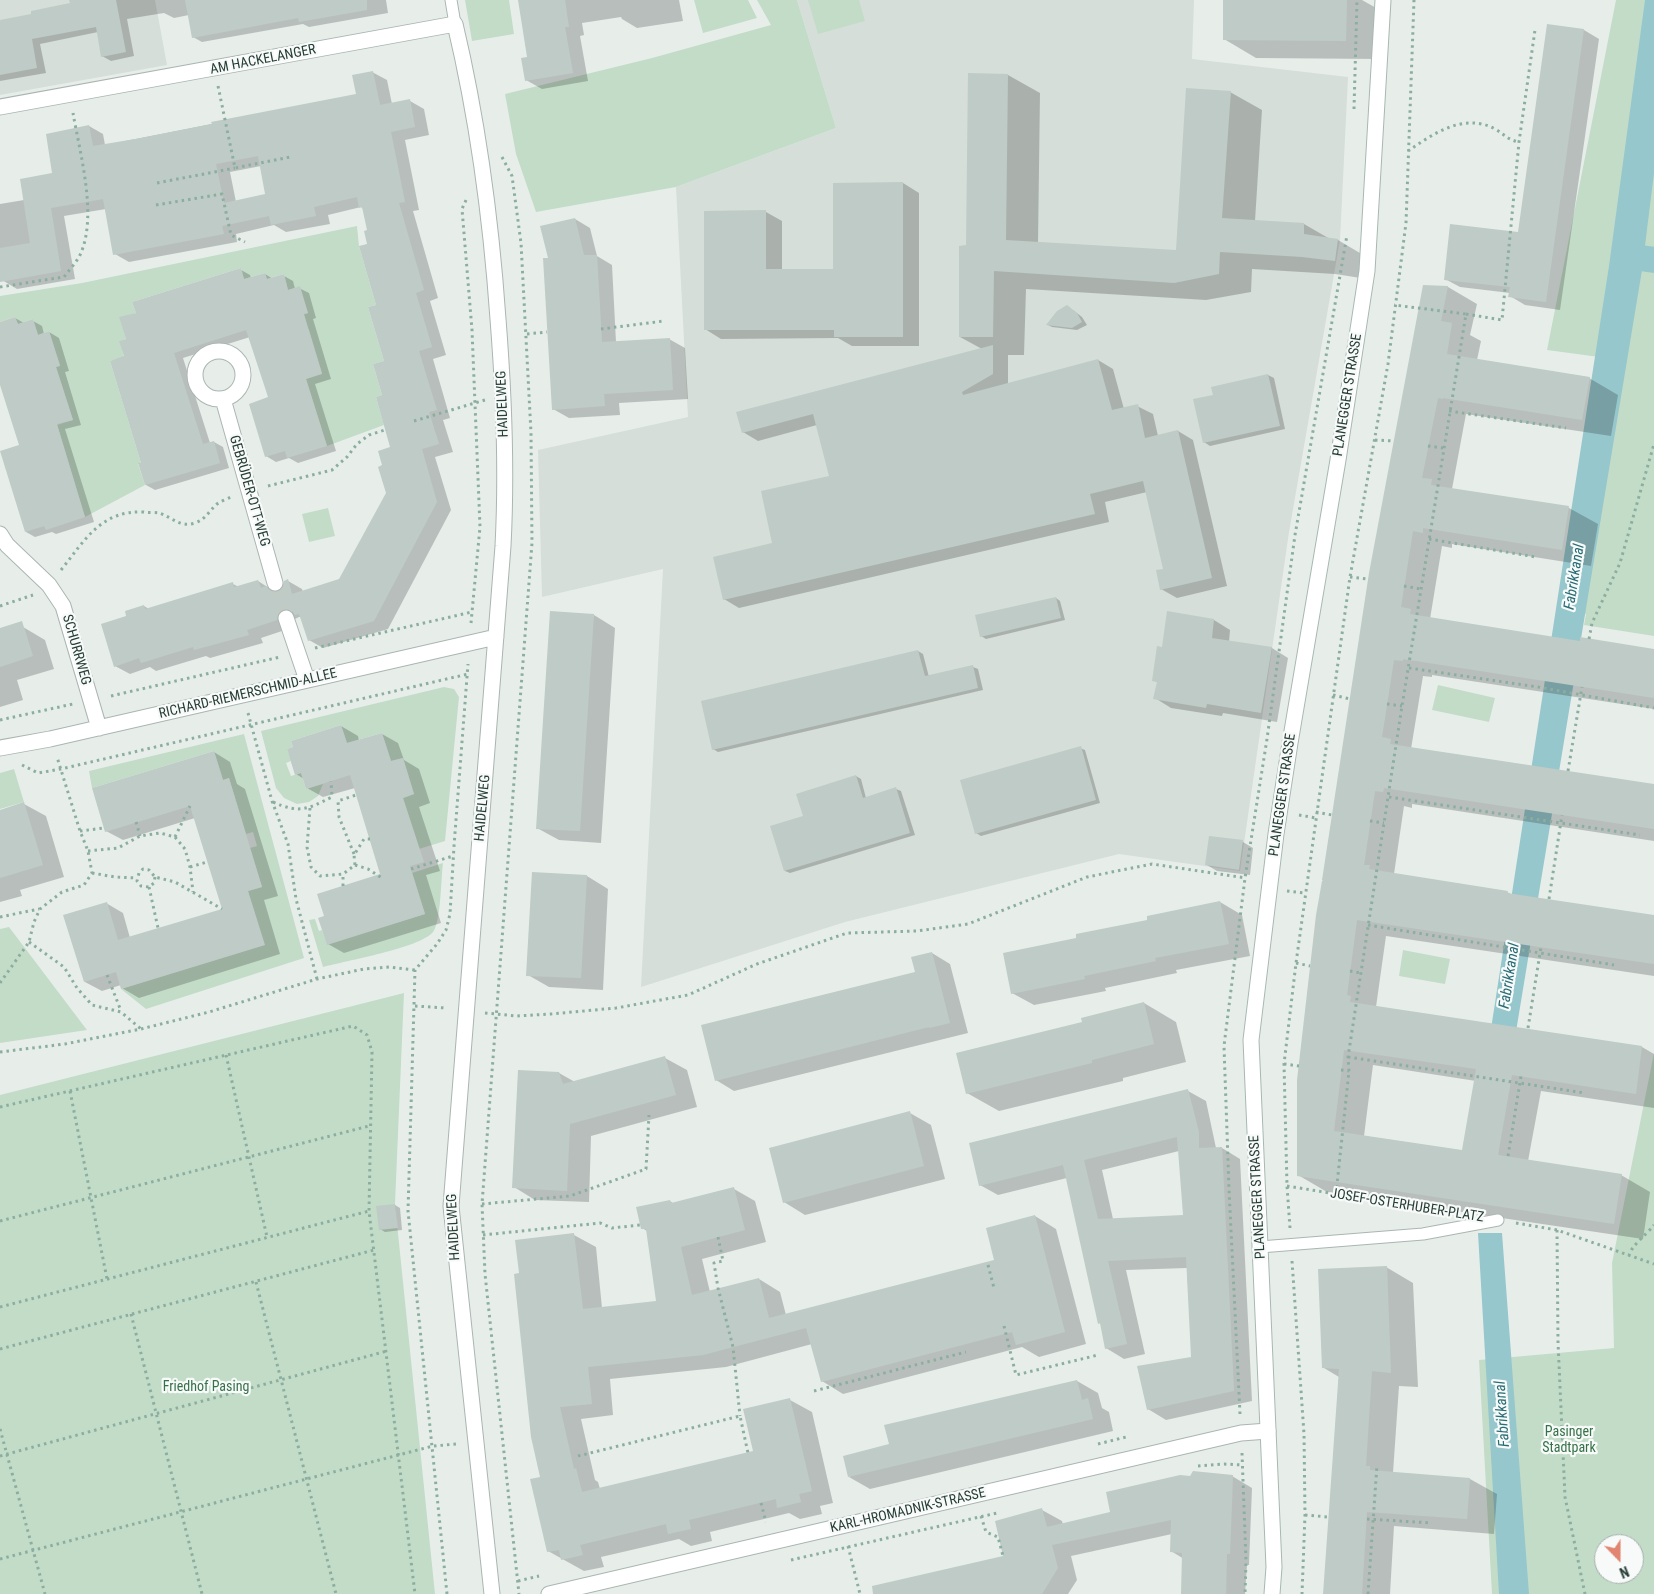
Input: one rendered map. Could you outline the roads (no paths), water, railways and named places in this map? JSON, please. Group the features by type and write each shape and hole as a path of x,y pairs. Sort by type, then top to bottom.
{"street":[{"name":"PLANEGGER STRASSE","path":"1272,1594 1274,1567 1251,1040 1290,742 1338,460 1367,271 1383,0"},
{"name":"AM HACKELANGER","path":"0,107 455,24"},
{"name":"HAIDELWEG","path":"455,24 480,143 494,251 504,395 506,497 450,1206 492,1594"},
{"name":"GEBRÜDER-OTT-WEG","path":"223,399 275,583"},
{"name":"SCHURRWEG","path":"0,534 7,544 49,585 64,606 98,728"},
{"path":"286,618 307,680"},
{"name":"RICHARD-RIEMERSCHMID-ALLEE","path":"0,748 50,739 243,696 496,637"},
{"name":"KARL-HROMADNIK-STRASSE","path":"549,1594 1241,1433 1268,1431"}],"lane":[{"path":"451,0 455,24"},
{"name":"JOSEF-OSTERHUBER-PLATZ","path":"1260,1247 1423,1234 1498,1220"}],"water":[{"name":"Fabrikkanal","path":"1645,0 1654,0 1654,173 1642,270 1505,1098 1484,1074 1609,266"},
{"name":"Fabrikkanal","path":"1478,1233 1502,1233 1529,1594 1499,1594"}],"waterway":[{"path":"1626,256 1654,260"}],"tunnel":[{"path":"275,583 286,618"}],"park label":[{"name":"Friedhof Pasing","path":"206,1387"},
{"name":"Pasinger Stadtpark","path":"1569,1440"}]}
